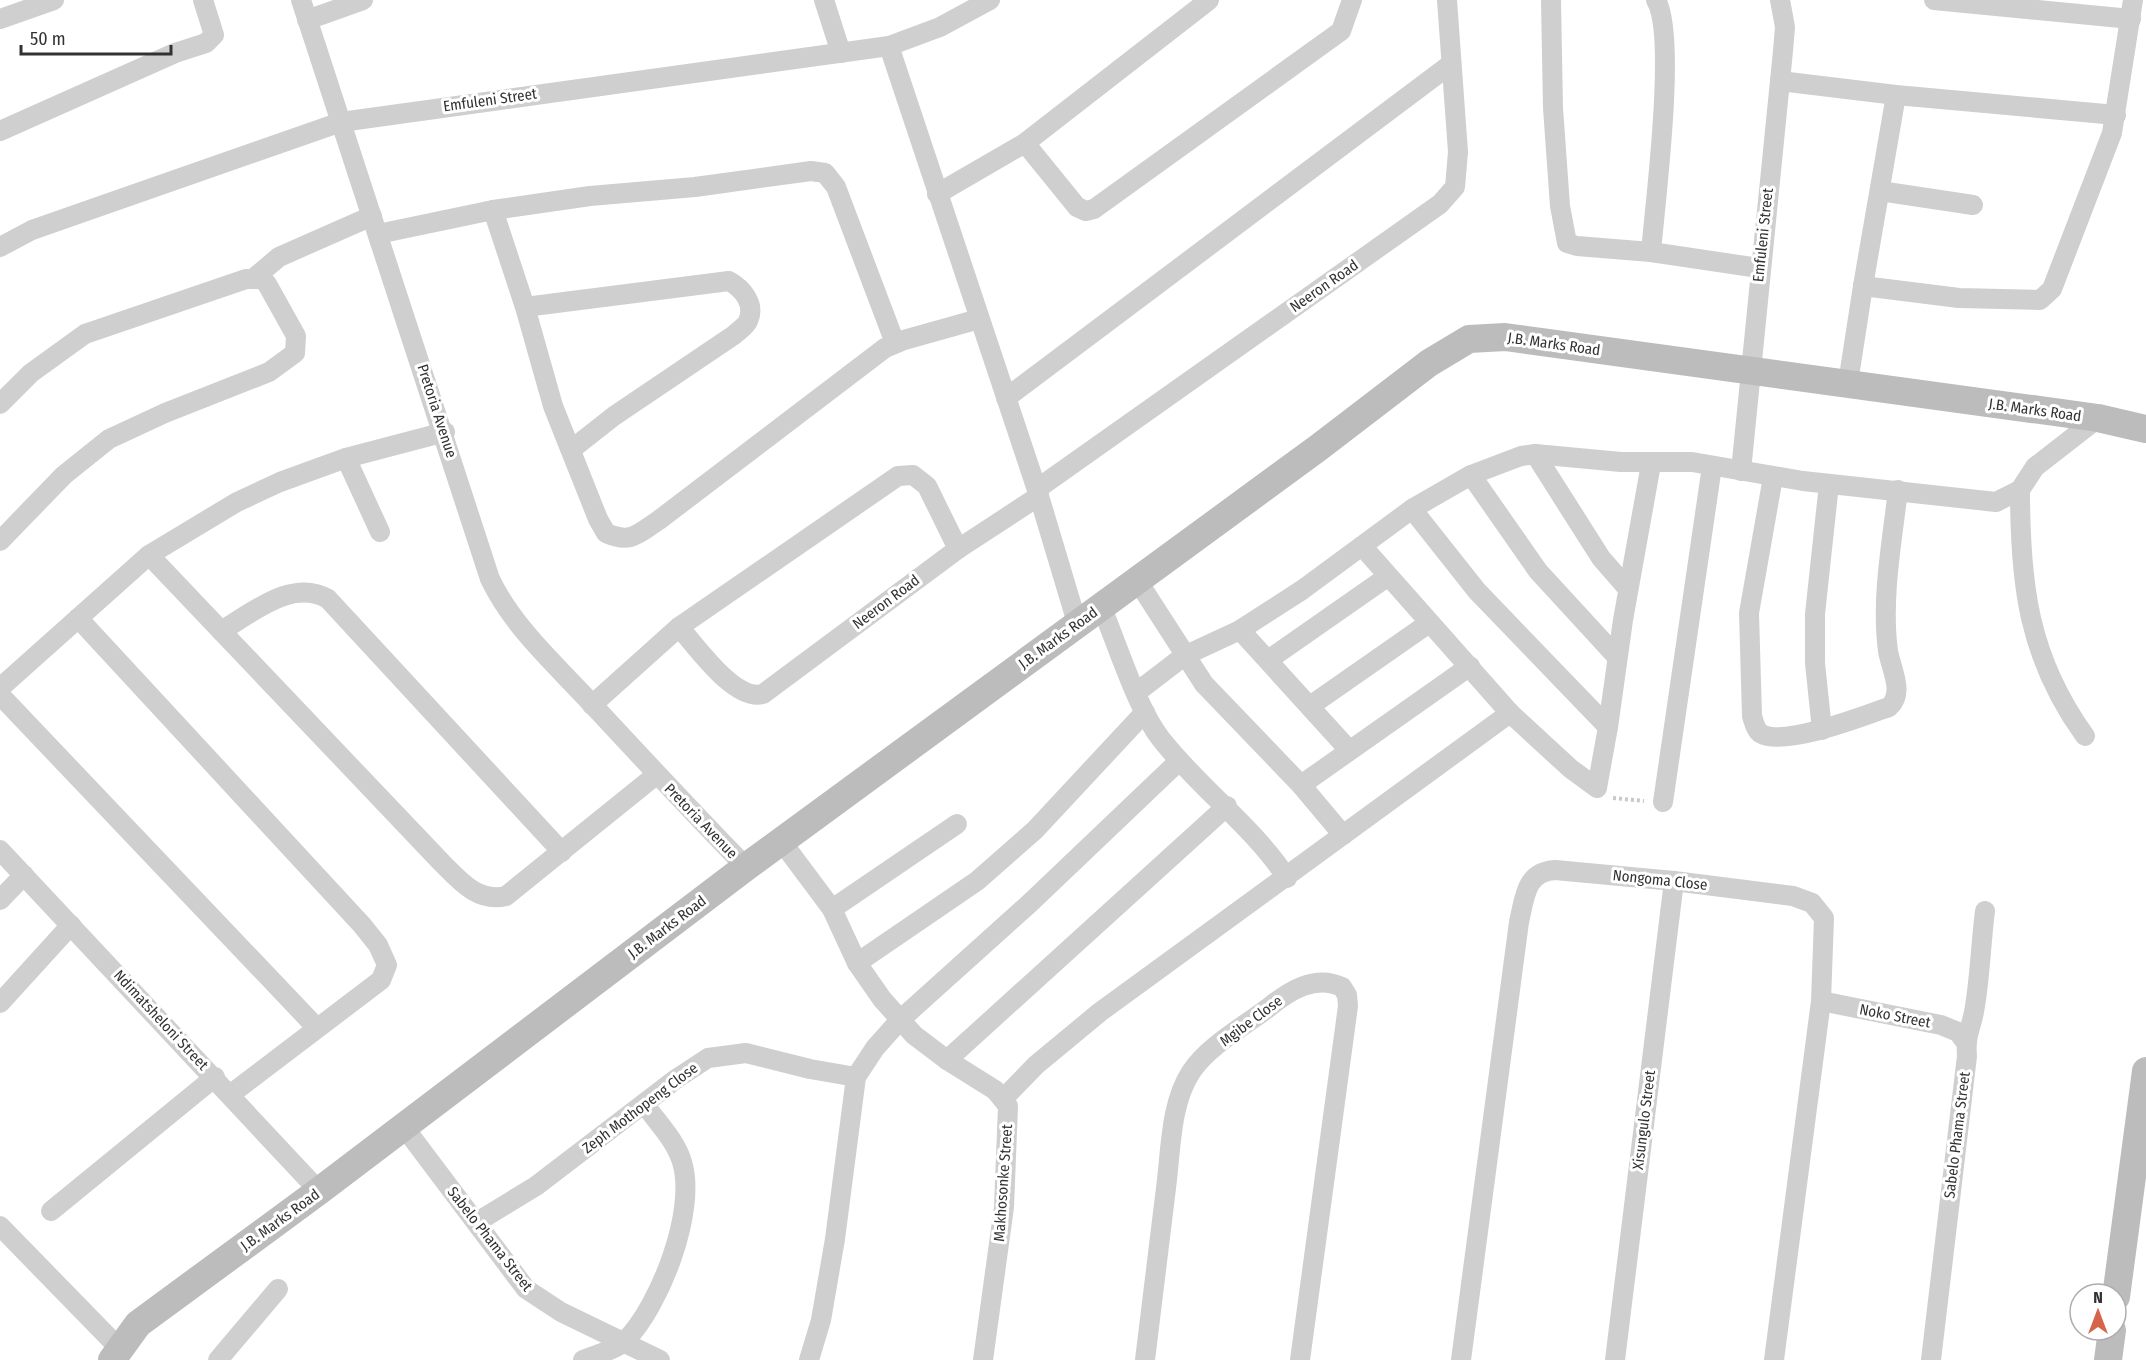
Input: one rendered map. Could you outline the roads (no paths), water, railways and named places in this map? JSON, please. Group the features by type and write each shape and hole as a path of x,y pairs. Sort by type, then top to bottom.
{"street":[{"path":"0,20 54,0"},
{"path":"0,131 175,53 206,43 214,35 203,0"},
{"name":"Pretoria Avenue","path":"301,0 445,432 490,579 500,598 525,632 656,775 746,867"},
{"path":"307,20 363,0"},
{"path":"824,0 842,53"},
{"name":"Emfuleni Street","path":"1,244 32,230 341,122 889,45 940,27 990,0"},
{"path":"937,194 1025,143 1209,0"},
{"path":"1025,143 1077,207 1086,211 1094,209 1341,31 1352,0"},
{"name":"Neeron Road","path":"679,627 733,687 752,696 772,690 958,549 1445,199 1455,187 1458,152 1447,0"},
{"path":"1551,0 1553,108 1564,237 1567,243 1576,246 1651,252 1759,268"},
{"path":"1651,252 1666,53 1662,15 1656,0"},
{"name":"Emfuleni Street","path":"1741,471 1759,268 1785,27 1780,0"},
{"path":"1863,286 1959,298 2030,302 2047,296 2052,289 2084,210 2116,115 2132,9 1934,0"},
{"path":"889,45 1038,493 1077,623"},
{"path":"1006,398 1451,64"},
{"path":"1780,81 1896,95 2116,115"},
{"path":"1848,383 1896,95"},
{"path":"0,404 31,373 85,334 254,278 279,257 375,225 590,196 695,187 812,171 825,173 836,187 894,343"},
{"path":"1880,191 1973,205"},
{"path":"493,210 525,307 553,406 572,449 580,477 606,532 621,539 633,537 862,363 894,343 979,319"},
{"path":"0,541 64,475 109,439 165,413 270,372 291,358 297,345 296,336 267,284 254,278"},
{"path":"525,307 729,281 741,288 748,299 750,310 748,321 734,335 614,416 572,449"},
{"name":"J.B. Marks Road","path":"116,1354 138,1324 319,1191 746,867 1318,448 1429,363 1469,339 1505,337 2097,418 2143,428"},
{"path":"1137,692 1184,656 1240,630 1412,509 1471,475 1521,456 1535,454 1651,464 1692,462 1773,477 1996,502 2020,490 2036,466 2097,418"},
{"path":"0,687 149,555 237,502 280,482 346,458 445,432"},
{"path":"1535,454 1601,558 1628,589"},
{"path":"346,458 380,532"},
{"path":"1362,546 1387,577 1470,666 1510,713 1571,769 1597,788 1628,589 1651,464"},
{"path":"1663,802 1712,466"},
{"path":"592,705 679,627 898,476 912,475 927,486 958,549"},
{"path":"1471,475 1538,571 1617,657"},
{"path":"1773,477 1749,613 1752,716 1755,728 1761,734 1771,736 1822,730 1889,707 1897,697 1888,650 1887,625 1898,490"},
{"path":"1822,730 1815,663 1815,614 1829,484"},
{"path":"2020,490 2024,588 2034,636 2056,686 2085,736"},
{"path":"1412,509 1477,591 1608,727"},
{"name":"Pretoria Avenue","path":"149,555 442,863 484,898 506,896 656,775"},
{"path":"1268,660 1387,577"},
{"path":"1137,580 1204,684 1301,786 1343,835"},
{"path":"221,631 282,596 309,591 328,599 562,852"},
{"path":"1101,606 1144,712 1160,738 1179,761 1227,806 1268,851 1287,878"},
{"path":"78,618 378,945 387,966 381,980 231,1094"},
{"path":"1310,706 1429,623"},
{"path":"1240,630 1349,750"},
{"path":"1301,786 1470,666"},
{"path":"0,695 316,1028"},
{"path":"857,963 985,874 1035,830 1144,712"},
{"path":"782,842 832,909 857,963 900,1020 947,1060 1004,1098 1036,1065 1100,1012 1287,878 1510,713"},
{"path":"808,1360 821,1320 835,1239 856,1077 875,1048 900,1020 1030,903 1179,761"},
{"path":"947,1060 1227,806"},
{"path":"832,909 957,824"},
{"name":"Ndimatsheloni Street","path":"0,850 231,1094 319,1191"},
{"name":"Nongoma Close","path":"1461,1360 1519,922 1532,878 1538,872 1555,870 1674,881 1793,896 1812,903 1824,918 1821,1001 1774,1360"},
{"path":"0,900 24,875"},
{"name":"Xisungulo Street","path":"1615,1360 1674,881"},
{"name":"Sabelo Phama Street","path":"1931,1360 1966,1056 1964,1040 1972,1024 1976,1005 1984,911"},
{"path":"0,1002 71,925"},
{"name":"Mgibe Close","path":"1145,1360 1173,1133 1182,1090 1191,1072 1202,1059 1280,998 1294,989 1322,983 1342,987 1347,995 1348,1006 1300,1360"},
{"name":"Noko Street","path":"1821,1001 1941,1025 1958,1032 1964,1040"},
{"name":"Zeph Mothopeng Close","path":"477,1222 536,1186 708,1058 746,1053 810,1069 856,1077"},
{"path":"2118,1282 2146,1071"},
{"path":"51,1212 215,1077"},
{"name":"Makhosonke Street","path":"983,1360 1004,1206 1008,1106 1004,1098"},
{"path":"583,1360 624,1342 642,1317 671,1263 678,1243 685,1180 678,1150 645,1105"},
{"name":"Sabelo Phama Street","path":"404,1127 526,1289 561,1312 660,1360"},
{"path":"0,1226 116,1354"},
{"path":"218,1360 279,1289"},
{"path":"2108,1360 2110,1342"}]}
